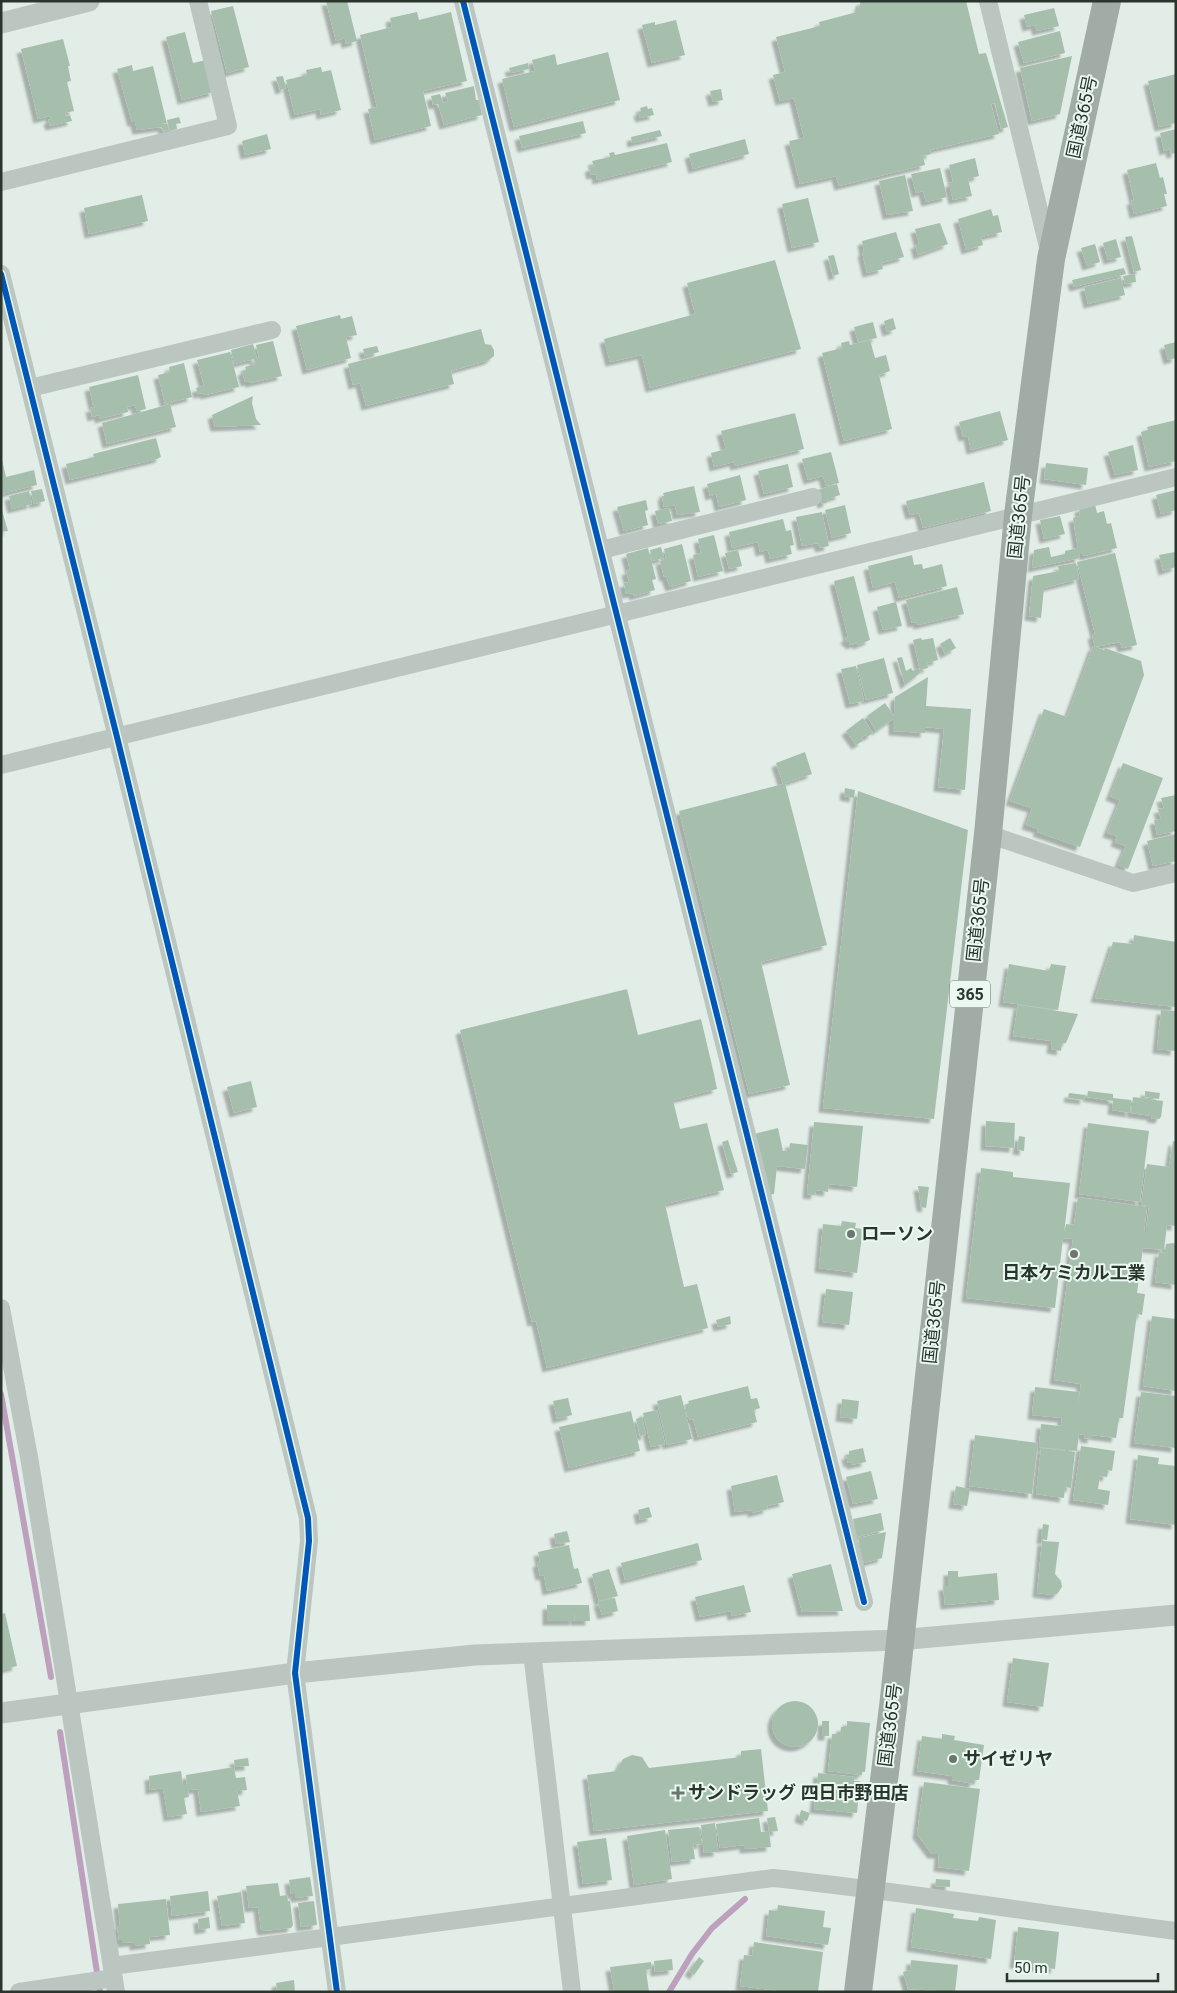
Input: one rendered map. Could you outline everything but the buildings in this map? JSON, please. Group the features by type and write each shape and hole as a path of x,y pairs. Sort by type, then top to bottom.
{"highway":[{"name":"国道365号","path":"858,1992 900,1640 988,834 1018,515 1051,259 1107,1"}],"street":[{"path":"1,23 88,1"},
{"path":"1,182 228,126 198,1"},
{"path":"464,1 864,1602"},
{"path":"988,1 1051,259"},
{"path":"1,274 118,737 308,1518 309,1541 295,1673 337,1992"},
{"path":"30,388 272,330"},
{"path":"1,765 1176,477"},
{"path":"601,550 813,497"},
{"path":"988,834 1134,883 1176,874"},
{"path":"1,1308 29,1457 114,1978"},
{"path":"1,1712 295,1673 475,1655 900,1640 1176,1615"},
{"path":"532,1652 572,1992"},
{"path":"19,1992 114,1978 330,1937 773,1878 869,1888 1057,1916 1176,1931"}],"waterway":[{"path":"1,1394 51,1677"},
{"path":"60,1732 100,1992"},
{"path":"669,1992 692,1954 712,1928 745,1899"}],"cycle path":[{"path":"463,1 864,1602"},
{"path":"1,274 117,737 308,1518 309,1541 295,1673 337,1992"}],"place":[{"name":"ローソン","path":"851,1234"},
{"name":"日本ケミカル工業","path":"1074,1254"},
{"name":"サイゼリヤ","path":"953,1759"},
{"name":"サンドラッグ 四日市野田店","path":"678,1793"}]}
